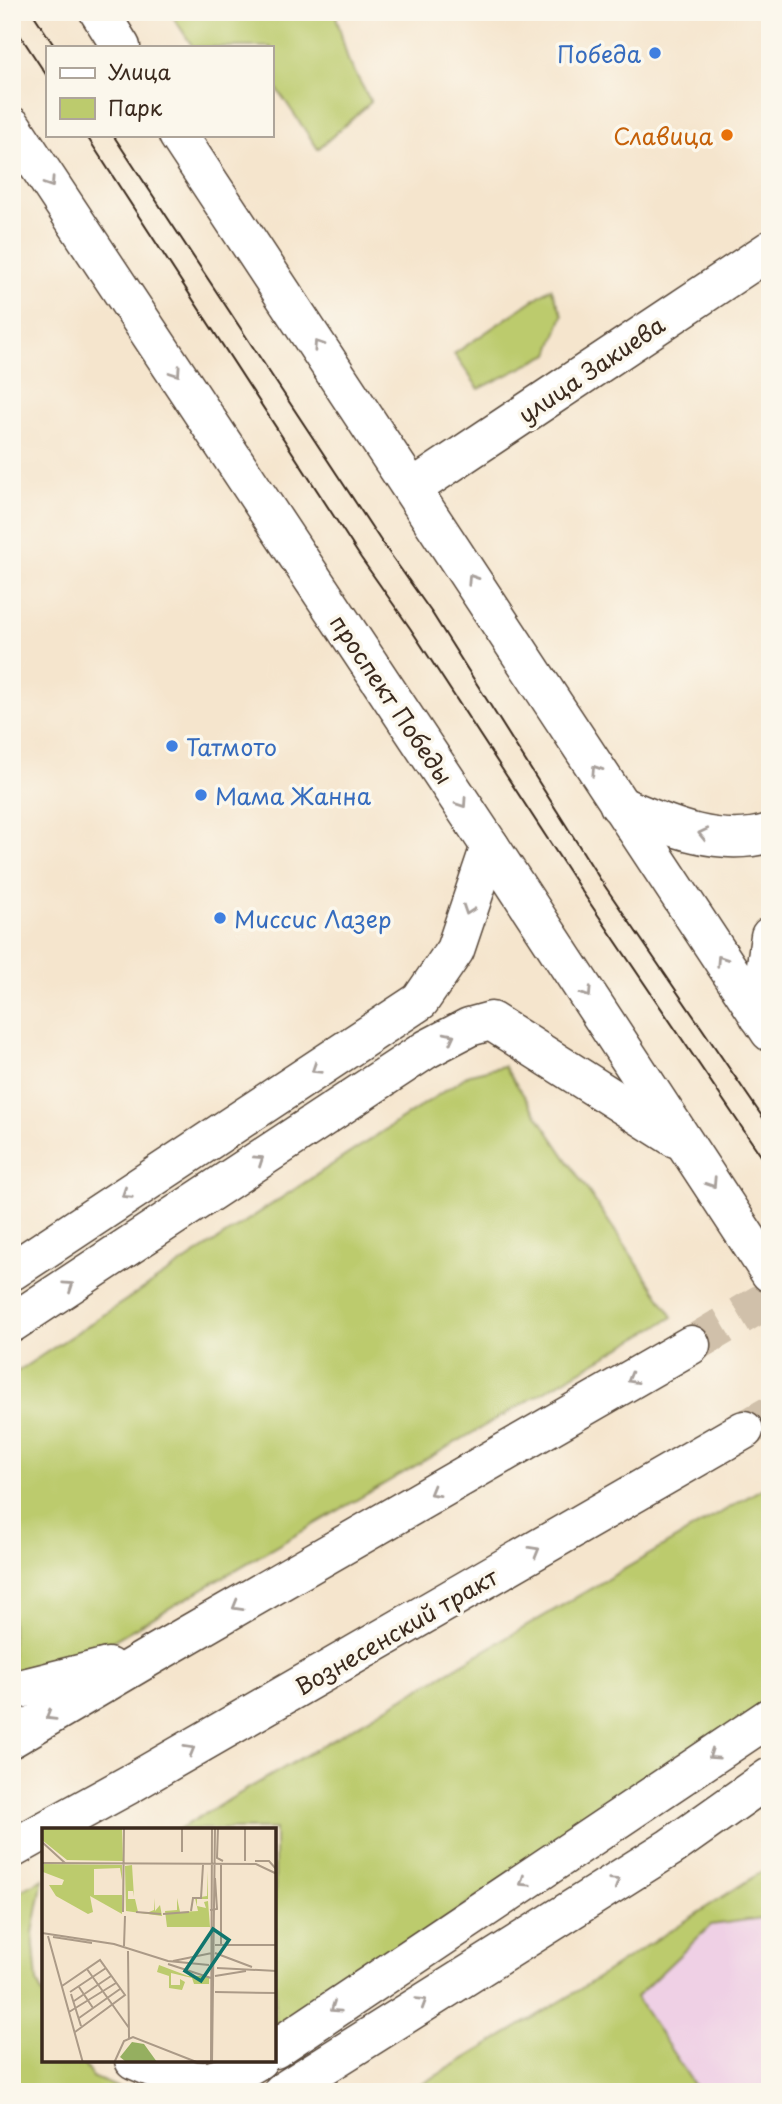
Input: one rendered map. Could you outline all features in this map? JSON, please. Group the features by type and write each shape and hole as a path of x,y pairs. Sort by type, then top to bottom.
{"main road":[{"path":"99,12 120,46"},
{"name":"проспект Победы","path":"12,126 770,1273"},
{"path":"179,136 764,1024"},
{"name":"улица Закиева","path":"413,488 770,250"},
{"path":"619,805 668,826 726,839 770,833"},
{"path":"12,1270 420,1001 455,950 490,846"},
{"path":"764,1024 770,936"},
{"path":"12,1323 427,1049 469,1027 491,1021 687,1145"},
{"path":"12,1738 691,1345"},
{"name":"Вознесенский тракт","path":"50,1828 744,1430"},
{"path":"12,1691 151,1656"},
{"path":"276,2048 770,1717"},
{"path":"282,2092 671,1847 770,1777"},
{"path":"99,1828 130,1784"},
{"name":"Вознесенский тракт","path":"12,1849 42,1832"},
{"path":"140,2062 167,2073 205,2082 255,2062"}],"shaded area":[{"path":"770,1917 770,2092 699,2092 636,1997 711,1925"}],"green space":[{"path":"170,12 335,12 348,60 371,102 318,149 273,83 273,46 192,46"},
{"path":"551,288 563,315 549,354 479,389 454,354"},
{"path":"504,1066 673,1317 12,1699 12,1375 470,1074"},
{"path":"770,1484 770,1702 276,2032 276,1828 181,1828"},
{"path":"770,1866 770,1917 711,1925 636,1997 699,2092 409,2092 568,1997"},
{"path":"42,1880 33,1933 37,1982 42,1993 42,2062 82,2062 92,2077 129,2092 12,2092 12,1895"}],"tunnel":[{"path":"691,1345 770,1298"},
{"path":"744,1430 770,1415"}],"tram line":[{"path":"32,12 54,46"},
{"path":"12,23 46,74"},
{"path":"87,136 361,558 770,1169"},
{"path":"114,136 383,544 432,613 600,879 770,1128"}],"place":[{"name":"Победа","path":"655,53"},
{"name":"Славица","path":"727,135"},
{"name":"Татмото","path":"172,746"},
{"name":"Мама Жанна","path":"201,795"},
{"name":"Миссис Лазер","path":"220,918"}]}
